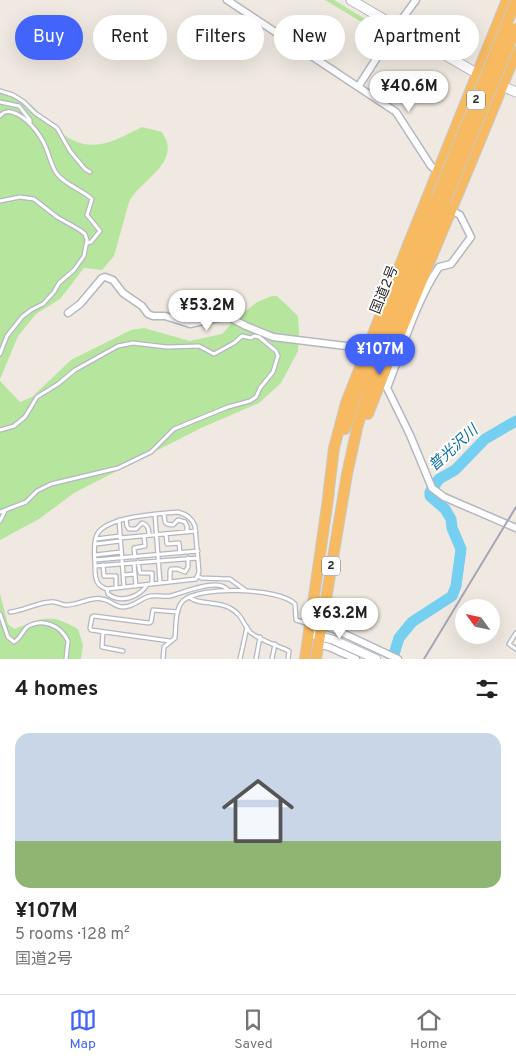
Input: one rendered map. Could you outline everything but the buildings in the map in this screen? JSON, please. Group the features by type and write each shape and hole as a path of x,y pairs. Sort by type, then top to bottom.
{"highway":[{"path":"328,497 334,448 340,424 366,350 507,0"},
{"name":"国道2号","path":"316,659 314,635 328,497 346,427 358,391 444,203 516,1"},
{"name":"国道2号","path":"305,659 314,635 321,625 347,474 358,424 370,388 516,28"},
{"name":"2","path":"502,87 516,52"},
{"path":"347,474 387,364 408,326 444,203 502,87"}],"main road":[{"path":"352,0 477,74 516,92"}],"street":[{"path":"227,0 396,112 430,166 437,171"},
{"path":"405,15 416,0"},
{"path":"358,87 375,60"},
{"path":"444,203 460,216 471,237 451,264 439,267 435,273 408,326 387,388 410,434 432,489 444,497 516,528"},
{"path":"68,313 80,304 102,278 105,277 113,280 123,293 153,316 165,316 190,324 227,316 273,337 366,350"},
{"path":"321,625 330,627 398,659"},
{"path":"314,635 340,642 376,659"},
{"path":"314,635 329,647 356,659"}],"lane":[{"path":"0,91 13,95 24,102 35,113 57,128 70,151 84,169 90,172"},
{"path":"0,102 19,106 30,120 30,124"},
{"path":"0,116 5,112 10,112 21,116 30,124 45,147 52,166 58,175 92,199 87,215 100,230 91,242 87,244"},
{"path":"0,201 20,197 34,199 57,217 85,234 87,244 84,256 74,270 59,284 43,304 22,317 8,336 0,354"},
{"path":"0,430 14,426 25,417 37,397 58,384 75,370 118,346 133,343 167,347 199,346 214,354 234,343 242,336 251,338 254,336 259,337 276,351 278,356 273,372 260,388 256,397 250,401 228,407 174,429 151,452 118,468 51,484 37,491 26,502 0,512"},
{"path":"0,521 5,510"},
{"path":"178,512 187,515 193,520 196,531 198,576 191,580 102,588 95,577 96,539 103,527 119,520 178,512"},
{"path":"164,514 167,524 173,525 178,520 183,521 187,526 187,532"},
{"path":"155,515 160,583"},
{"path":"126,519 129,529 133,530 144,524 149,528 149,535"},
{"path":"119,520 124,587"},
{"path":"96,539 196,531"},
{"path":"166,534 167,544 179,544 180,553"},
{"path":"135,557 134,548 145,546 144,536"},
{"path":"96,544 120,538"},
{"path":"95,560 198,551"},
{"path":"95,554 121,552"},
{"path":"170,582 170,571 174,569 185,572 188,567 188,558"},
{"path":"95,566 198,558"},
{"path":"136,563 136,586"},
{"path":"107,589 108,594 121,600 142,592 150,584 152,573 140,573 136,563"},
{"path":"103,565 104,576 116,576 116,588"},
{"path":"123,575 135,574"},
{"path":"198,576 201,578 230,579 245,590"},
{"path":"10,612 50,602 58,602 65,605 82,603 98,598 104,599 118,607 126,607 152,595 159,597 170,596 195,588 218,584 225,586 228,590"},
{"path":"163,659 164,647 175,638 178,612 182,601 189,597 228,590 245,590 289,599 296,606 296,620 314,635"},
{"path":"189,597 194,600 219,603 229,607 239,614 251,632 289,651 288,659"},
{"path":"170,642 103,632 90,628 92,617 149,623 153,610 178,612"},
{"path":"0,614 8,637 14,642 25,629 32,625 48,623 54,626 68,642 66,659"},
{"path":"240,659 247,627"},
{"path":"103,632 102,647 123,651"},
{"path":"516,633 509,644 516,649"},
{"path":"256,659 260,637"},
{"path":"272,659 275,644"}],"green space":[{"path":"325,0 334,0 358,15 355,15 355,18"},
{"path":"0,91 29,103 48,123 63,135 75,141 96,145 106,143 142,127 162,132 167,142 167,152 165,160 160,167 133,195 129,202 114,256 102,270 84,268 60,299 36,314 18,336 0,379"},
{"path":"277,296 298,316 298,351 281,383 259,403 201,428 74,493 39,519 0,540 0,381 20,402 32,397 71,360 131,330 144,328 190,341 222,334 235,320 257,302"},
{"path":"0,594 8,624 14,629 46,618 60,620 78,629 83,645 81,659 0,659"}],"waterway":[{"name":"普光沢川","path":"394,654 399,638 412,622 452,596 456,586 461,549 452,528 451,519 445,509 430,496 430,492 439,479 455,470 485,439 516,421"}],"railway":[{"path":"424,659 516,507"}]}
